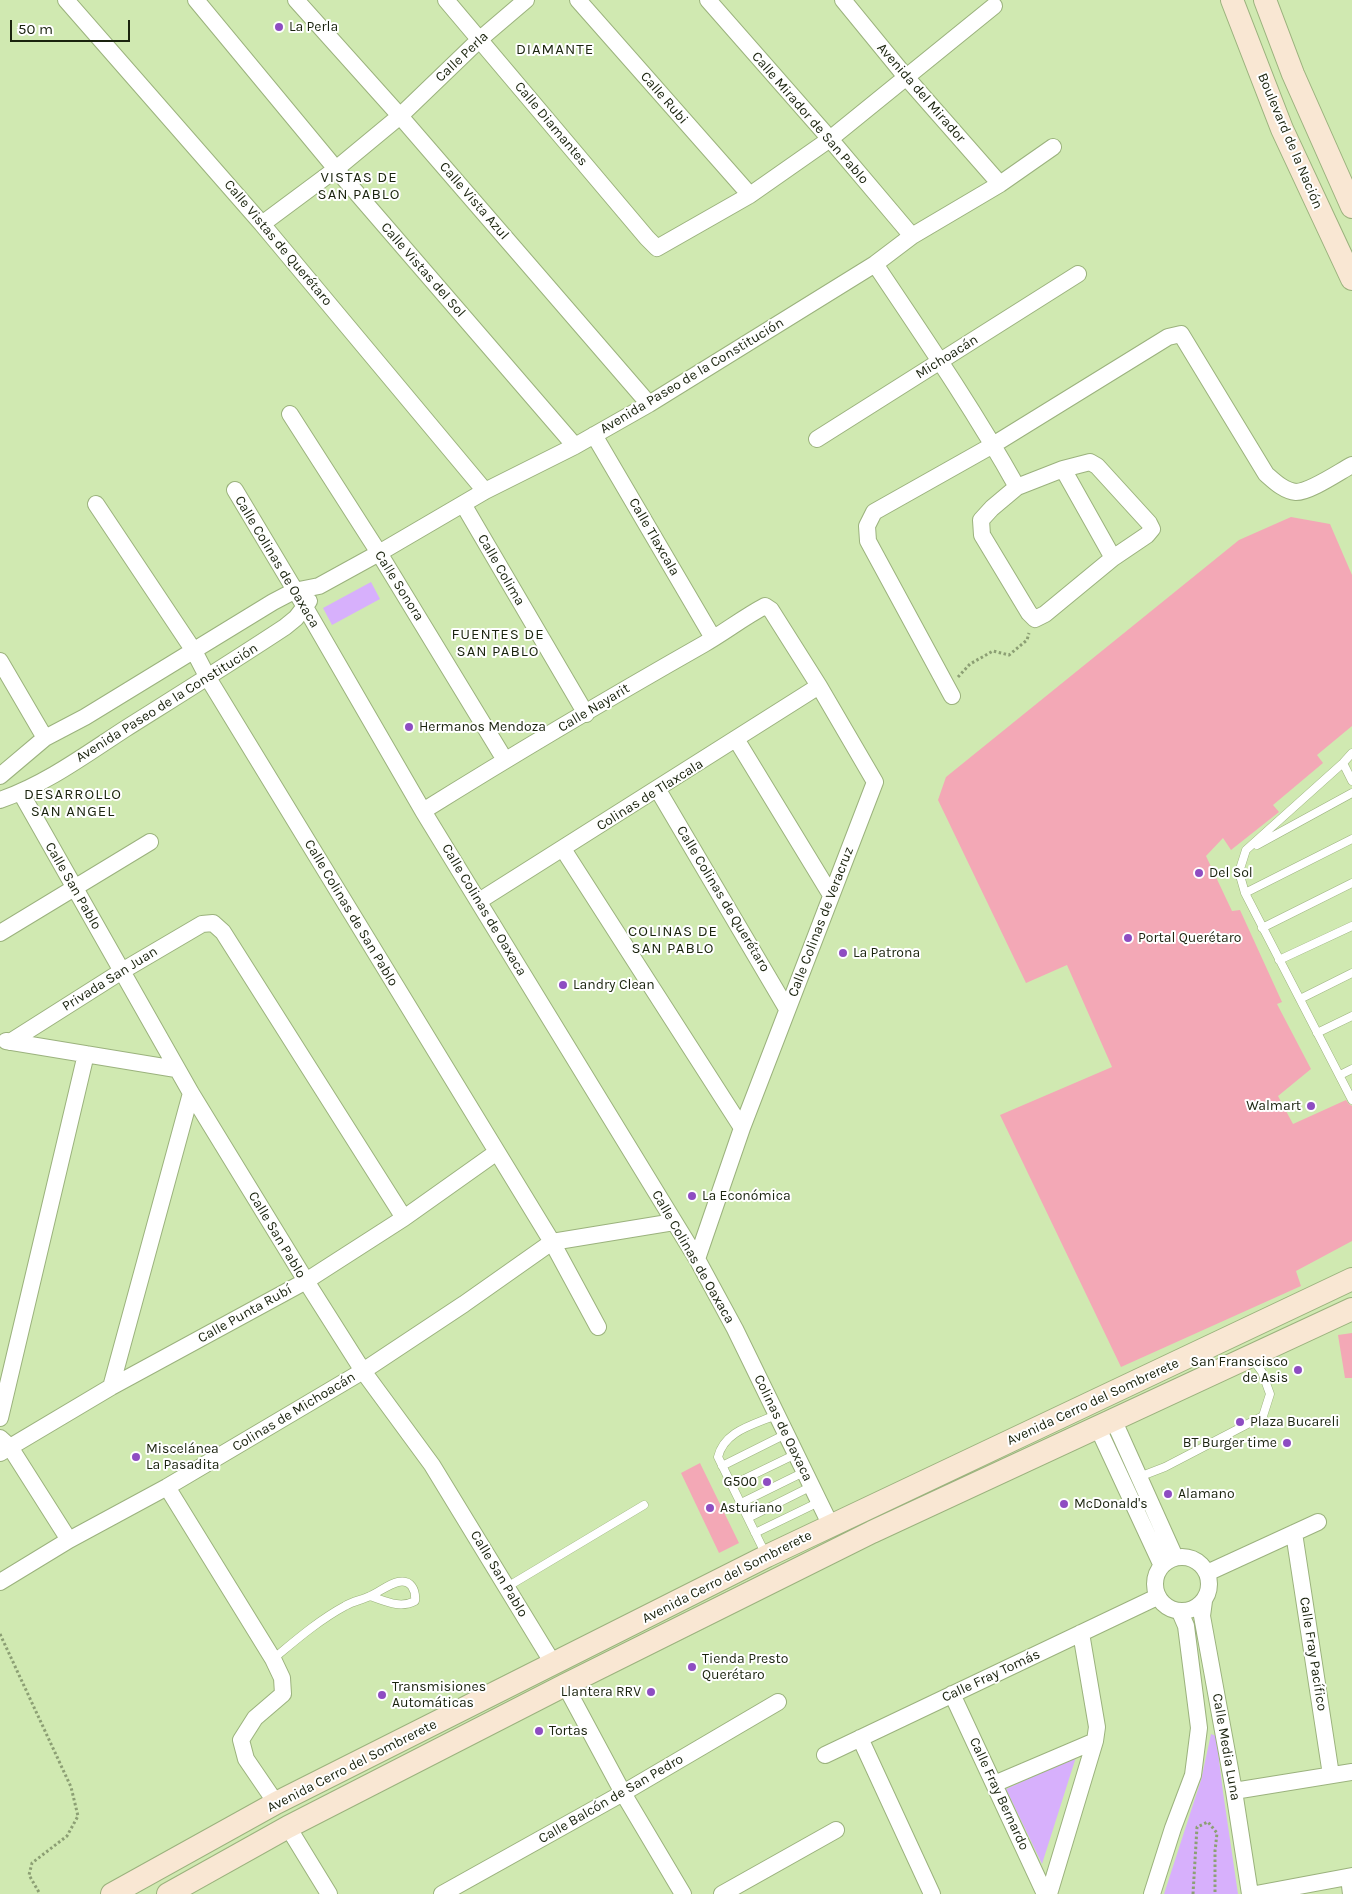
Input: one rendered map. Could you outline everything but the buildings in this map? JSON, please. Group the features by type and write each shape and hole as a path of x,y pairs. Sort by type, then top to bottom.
{"main road":[{"name":"Boulevard de la Nación","path":"1232,0 1282,129 1352,280"},
{"name":"Boulevard de la Nación","path":"1265,0 1293,74 1352,207"},
{"name":"Avenida Cerro del Sombrerete","path":"112,1894 276,1803 554,1665 767,1556 1352,1279"},
{"name":"Avenida Cerro del Sombrerete","path":"168,1894 288,1827 565,1685 872,1532 1250,1355 1342,1318 1352,1309"}],"street":[{"name":"Calle Vistas de Querétaro","path":"66,0 262,224 485,490"},
{"name":"Calle Vistas del Sol","path":"196,0 336,169 575,446"},
{"name":"Calle Vista Azul","path":"296,0 400,116 649,404"},
{"name":"Calle Diamantes","path":"446,0 657,248 750,195"},
{"name":"Calle Perla","path":"400,116 479,40 526,0"},
{"name":"Calle Rubi","path":"578,0 750,195"},
{"name":"Calle Mirador de San Pablo","path":"708,0 912,236"},
{"name":"Avenida del Mirador","path":"846,1 906,77 1000,184"},
{"path":"750,195 830,139 994,6"},
{"path":"262,224 336,169 400,116"},
{"name":"Avenida Paseo de la Constitución","path":"0,776 45,738 86,717 294,591 319,586 485,490 575,446 649,404 875,264 912,236 1000,184 1053,147"},
{"path":"875,264 940,361 993,445 1016,487"},
{"name":"Michoacán","path":"817,439 1078,274"},
{"path":"952,696 868,541 867,526 874,512 993,445 1168,337 1181,334 1266,474 1279,486 1296,492 1310,488 1352,465"},
{"name":"Calle Sonora","path":"290,414 379,553 506,760"},
{"name":"Calle Tlaxcala","path":"594,435 713,638"},
{"path":"1090,462 1097,466 1149,523 1152,529 1147,535 1113,558 1045,614 1035,619 1029,613 982,535 981,520 1016,487 1063,469 1090,462"},
{"path":"1063,469 1113,558"},
{"name":"Calle Colinas de Oaxaca","path":"235,490 423,811 697,1259 735,1329"},
{"name":"Calle Colinas de San Pablo","path":"96,504 194,651 208,678 552,1242 598,1327"},
{"name":"Calle Colima","path":"463,504 586,714"},
{"name":"Avenida Paseo de la Constitución","path":"0,800 21,793 53,776 285,627 296,618 319,586"},
{"name":"Calle Nayarit","path":"423,811 765,606"},
{"name":"Calle Colinas de Veracruz","path":"697,1259 742,1128 875,782 819,686 771,610 765,606"},
{"path":"0,661 45,738"},
{"name":"Colinas de Tlaxcala","path":"479,902 819,686"},
{"path":"736,739 831,895"},
{"name":"Calle Colinas de Querétaro","path":"658,790 787,1009"},
{"name":"Calle San Pablo","path":"21,793 176,1069 363,1370 432,1465 554,1665"},
{"path":"0,934 150,842"},
{"path":"563,850 742,1128"},
{"name":"Privada San Juan","path":"5,1041 202,924 213,923 223,932 404,1218"},
{"path":"5,1041 176,1069"},
{"path":"0,1418 86,1054"},
{"path":"111,1387 191,1093"},
{"name":"Calle Punta Rubí","path":"3,1446 306,1281 404,1218 497,1152"},
{"path":"552,1242 674,1222"},
{"name":"Colinas de Michoacán","path":"0,1582 68,1540 167,1487 363,1370 464,1304 552,1242"},
{"name":"Colinas de Oaxaca","path":"735,1329 831,1526"},
{"path":"1105,1423 1139,1477 1168,1562"},
{"path":"1105,1423 1124,1484 1168,1562"},
{"path":"3,1446 68,1540"},
{"path":"167,1487 273,1659 282,1678 282,1694 255,1718 241,1740 246,1758 276,1803"},
{"path":"1207,1573 1318,1522"},
{"name":"Calle Fray Pacífico","path":"1294,1532 1331,1775"},
{"path":"1185,1557 1194,1559 1202,1565 1207,1573 1210,1582 1209,1592 1198,1608 1189,1612 1171,1610 1157,1596 1154,1583 1156,1574 1168,1562 1185,1557"},
{"name":"Calle Fray Tomás","path":"825,1755 1157,1596"},
{"name":"Calle Media Luna","path":"1204,1601 1202,1616 1234,1791 1250,1894"},
{"name":"Calle Media Luna","path":"1152,1894 1173,1828 1194,1775 1199,1728 1186,1626 1180,1612"},
{"path":"1047,1894 1095,1741 1097,1727 1081,1633"},
{"path":"565,1685 623,1793 683,1894"},
{"name":"Calle Fray Bernardo","path":"952,1694 1047,1894"},
{"name":"Calle Balcón de San Pedro","path":"442,1894 623,1793 778,1702"},
{"path":"860,1738 932,1894"},
{"path":"994,1784 1095,1741"},
{"path":"1234,1791 1352,1772"},
{"path":"288,1827 329,1894"},
{"path":"722,1894 836,1830"},
{"path":"1256,1894 1350,1877 1351,1894"}],"lane":[{"path":"1352,753 1246,850 1239,872 1245,893 1262,928 1352,1100"},
{"path":"1343,763 1352,781"},
{"path":"1246,850 1352,793"},
{"path":"1245,893 1352,839"},
{"path":"1262,928 1352,883"},
{"path":"1279,960 1352,926"},
{"path":"1300,999 1352,972"},
{"path":"1318,1033 1352,1016"},
{"path":"1340,1075 1352,1069"},
{"path":"1124,1484 1165,1467 1263,1416 1270,1394 1262,1372 1250,1355"},
{"path":"767,1556 718,1457 723,1443 730,1436 776,1415"},
{"path":"722,1466 786,1434"},
{"path":"732,1485 796,1454"},
{"path":"741,1503 804,1472"},
{"path":"748,1518 812,1486"},
{"path":"755,1534 818,1502"},
{"path":"507,1587 644,1505"},
{"path":"273,1659 321,1621 347,1605 398,1582 407,1583 413,1587 416,1593 415,1601 406,1605 394,1604 370,1596"}],"path":[{"path":"952,696 954,682 970,664 993,651 1009,655 1027,640 1035,619"},
{"path":"0,1634 71,1787 78,1816 67,1836 32,1863 30,1875 40,1894"},
{"path":"1193,1894 1198,1827 1208,1822 1217,1833 1215,1894"}],"shaded area":[{"path":"371,582 380,599 332,625 323,608"},
{"path":"1211,1734 1216,1736 1238,1894 1164,1894 1201,1780"},
{"path":"1076,1757 1042,1864 1006,1789"}],"place":[{"name":"La Perla","path":"279,27"},
{"name":"Hermanos Mendoza","path":"409,727"},
{"name":"Del Sol","path":"1199,873"},
{"name":"Portal Querétaro","path":"1128,938"},
{"name":"La Patrona","path":"843,953"},
{"name":"Landry Clean","path":"563,985"},
{"name":"Walmart","path":"1311,1106"},
{"name":"La Económica","path":"692,1196"},
{"name":"San Franscisco de Asis","path":"1298,1370"},
{"name":"Plaza Bucareli","path":"1240,1422"},
{"name":"BT Burger time","path":"1287,1443"},
{"name":"Miscelánea La Pasadita","path":"136,1457"},
{"name":"G500","path":"767,1482"},
{"name":"Alamano","path":"1168,1494"},
{"name":"McDonald's","path":"1064,1504"},
{"name":"Asturiano","path":"710,1508"},
{"name":"Tienda Presto Querétaro","path":"692,1667"},
{"name":"Llantera RRV","path":"651,1692"},
{"name":"Transmisiones Automáticas","path":"382,1695"},
{"name":"Tortas","path":"539,1731"}],"district":[{"name":"DIAMANTE","path":"555,50"},
{"name":"VISTAS DE SAN PABLO","path":"359,186"},
{"name":"FUENTES DE SAN PABLO","path":"498,644"},
{"name":"DESARROLLO SAN ANGEL","path":"73,804"},
{"name":"COLINAS DE SAN PABLO","path":"673,940"}]}
